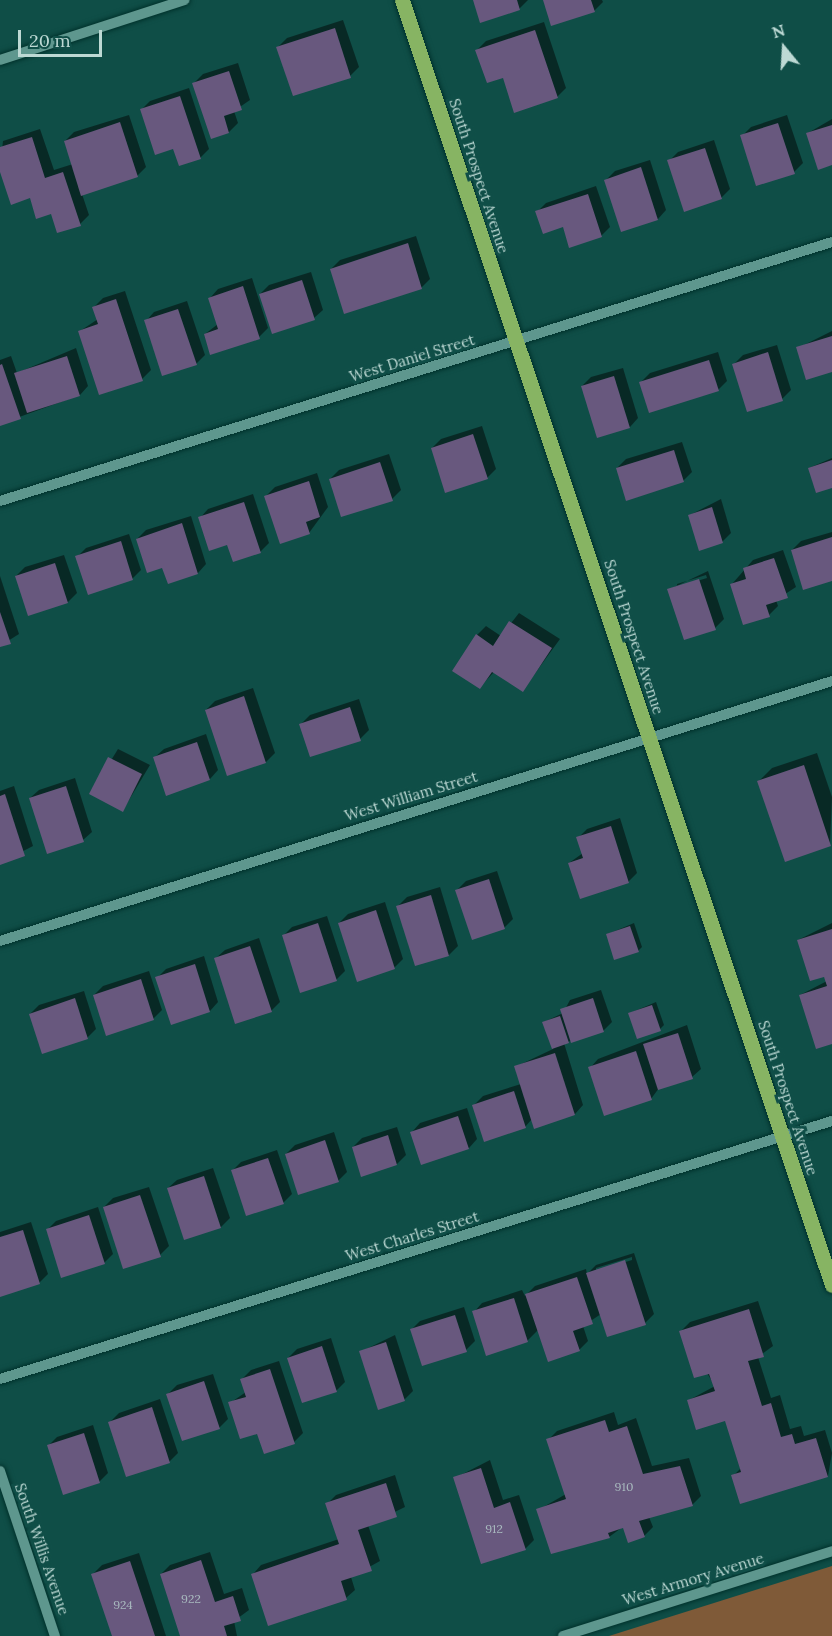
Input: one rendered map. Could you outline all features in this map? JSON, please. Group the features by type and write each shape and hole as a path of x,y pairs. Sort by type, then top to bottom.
{"main road":[{"name":"South Prospect Avenue","path":"402,0 832,1285"}],"street":[{"path":"0,60 185,0"},
{"name":"West Daniel Street","path":"0,501 832,242"},
{"name":"West William Street","path":"0,941 832,681"},
{"name":"West Charles Street","path":"0,1379 832,1121"},
{"name":"South Willis Avenue","path":"0,1471 56,1636"},
{"name":"West Armory Avenue","path":"563,1636 832,1551"}],"shaded area":[{"path":"832,1566 832,1636 609,1636"}],"building":[{"path":"473,0 517,0 520,10 480,23"},
{"path":"543,0 591,0 595,12 551,26"},
{"path":"335,28 351,78 293,96 276,47"},
{"path":"535,30 558,98 514,113 503,78 487,83 475,50"},
{"path":"229,71 242,110 224,116 229,133 211,139 192,83"},
{"path":"180,96 201,159 179,166 173,149 155,155 140,109"},
{"path":"120,122 138,177 81,196 64,141"},
{"path":"778,123 795,174 756,186 740,135"},
{"path":"832,125 832,165 818,170 806,133"},
{"path":"32,137 45,178 63,172 81,226 57,233 51,214 36,219 30,198 11,205 0,172 0,147"},
{"path":"705,148 722,199 684,212 667,160"},
{"path":"641,167 658,220 621,232 604,180"},
{"path":"588,194 602,237 569,248 563,227 543,234 535,211"},
{"path":"408,243 422,289 344,314 330,269"},
{"path":"302,280 315,320 272,334 259,294"},
{"path":"243,286 260,339 210,355 204,334 218,329 208,298"},
{"path":"116,299 143,381 99,395 78,331 98,324 92,307"},
{"path":"178,309 197,365 162,376 144,320"},
{"path":"832,336 832,372 806,380 796,347"},
{"path":"768,352 783,401 747,412 732,364"},
{"path":"67,356 80,396 27,413 14,373"},
{"path":"709,360 719,391 649,413 639,382"},
{"path":"2,364 21,419 0,426 0,365"},
{"path":"614,376 630,428 597,438 581,386"},
{"path":"473,434 488,479 445,493 431,448"},
{"path":"674,450 684,482 626,501 616,468"},
{"path":"832,460 832,488 816,493 808,468"},
{"path":"380,462 393,501 341,517 329,479"},
{"path":"309,481 320,517 306,522 310,534 280,544 264,496"},
{"path":"244,502 261,553 233,562 227,545 209,551 198,517"},
{"path":"712,507 723,543 699,551 688,515"},
{"path":"182,523 198,574 168,584 162,568 147,573 136,539"},
{"path":"832,537 832,581 803,590 791,550"},
{"path":"121,541 133,580 88,595 75,556"},
{"path":"774,558 788,598 766,605 770,617 743,625 730,584 746,579 743,568"},
{"path":"55,563 68,603 28,616 15,576"},
{"path":"699,579 716,630 684,640 667,589"},
{"path":"0,612 11,644 0,647"},
{"path":"509,621 552,648 523,692 492,672 480,689 452,671 476,634 493,646"},
{"path":"244,696 266,763 227,776 205,710"},
{"path":"350,707 361,741 310,757 299,724"},
{"path":"197,742 210,780 166,796 153,757"},
{"path":"108,757 142,774 123,812 89,794"},
{"path":"804,765 831,846 785,862 757,781"},
{"path":"66,786 84,842 47,854 29,798"},
{"path":"5,794 25,856 0,865 0,796"},
{"path":"611,826 629,883 580,899 568,863 583,858 576,837"},
{"path":"489,879 505,929 472,940 455,890"},
{"path":"431,895 449,956 415,966 396,906"},
{"path":"376,910 395,969 357,982 338,923"},
{"path":"318,923 337,981 300,993 282,935"},
{"path":"630,926 639,952 614,960 606,934"},
{"path":"832,929 832,1044 816,1049 799,995 827,986 824,977 810,981 797,940"},
{"path":"250,946 272,1012 235,1024 214,958"},
{"path":"195,964 210,1012 171,1025 155,977"},
{"path":"141,979 154,1020 106,1036 93,995"},
{"path":"75,998 88,1039 42,1054 29,1014"},
{"path":"593,998 604,1032 571,1043 560,1009"},
{"path":"652,1005 661,1031 637,1039 628,1013"},
{"path":"560,1016 569,1043 552,1049 542,1022"},
{"path":"678,1033 693,1079 658,1090 643,1044"},
{"path":"636,1051 652,1100 604,1116 588,1067"},
{"path":"555,1053 575,1115 534,1129 514,1066"},
{"path":"514,1091 526,1128 484,1142 472,1105"},
{"path":"458,1116 469,1149 421,1165 410,1132"},
{"path":"388,1135 397,1165 361,1177 352,1147"},
{"path":"325,1140 339,1182 298,1195 285,1154"},
{"path":"268,1158 284,1204 246,1216 231,1170"},
{"path":"204,1176 221,1228 184,1240 167,1188"},
{"path":"140,1195 161,1257 123,1269 103,1207"},
{"path":"89,1215 105,1264 61,1278 46,1229"},
{"path":"23,1230 40,1284 0,1297 0,1237"},
{"path":"625,1260 646,1325 607,1337 586,1273"},
{"path":"577,1277 593,1324 573,1331 580,1351 548,1362 525,1294"},
{"path":"514,1298 528,1342 486,1356 472,1311"},
{"path":"749,1309 764,1357 748,1361 762,1406 771,1403 781,1437 792,1434 795,1444 816,1438 828,1477 740,1504 731,1475 741,1472 725,1421 696,1430 687,1400 715,1391 709,1374 694,1378 679,1331"},
{"path":"455,1315 467,1352 422,1366 410,1329"},
{"path":"386,1342 405,1401 378,1410 359,1351"},
{"path":"322,1346 337,1392 302,1403 287,1358"},
{"path":"270,1369 295,1444 264,1454 257,1434 240,1439 228,1402 246,1397 240,1379"},
{"path":"204,1381 220,1429 182,1441 166,1394"},
{"path":"152,1407 170,1463 126,1477 108,1422"},
{"path":"605,1420 609,1432 627,1426 643,1474 680,1466 693,1506 639,1521 645,1537 628,1543 623,1528 608,1533 610,1538 551,1554 536,1509 566,1499 546,1439"},
{"path":"84,1433 100,1483 63,1495 47,1445"},
{"path":"481,1468 494,1508 510,1502 526,1550 481,1564 453,1477"},
{"path":"386,1483 397,1517 358,1530 372,1571 341,1581 347,1600 268,1626 251,1574 339,1544 325,1503"},
{"path":"201,1560 215,1602 233,1596 241,1621 224,1626 227,1636 180,1636 160,1574"},
{"path":"130,1561 155,1636 112,1636 91,1574"}]}
